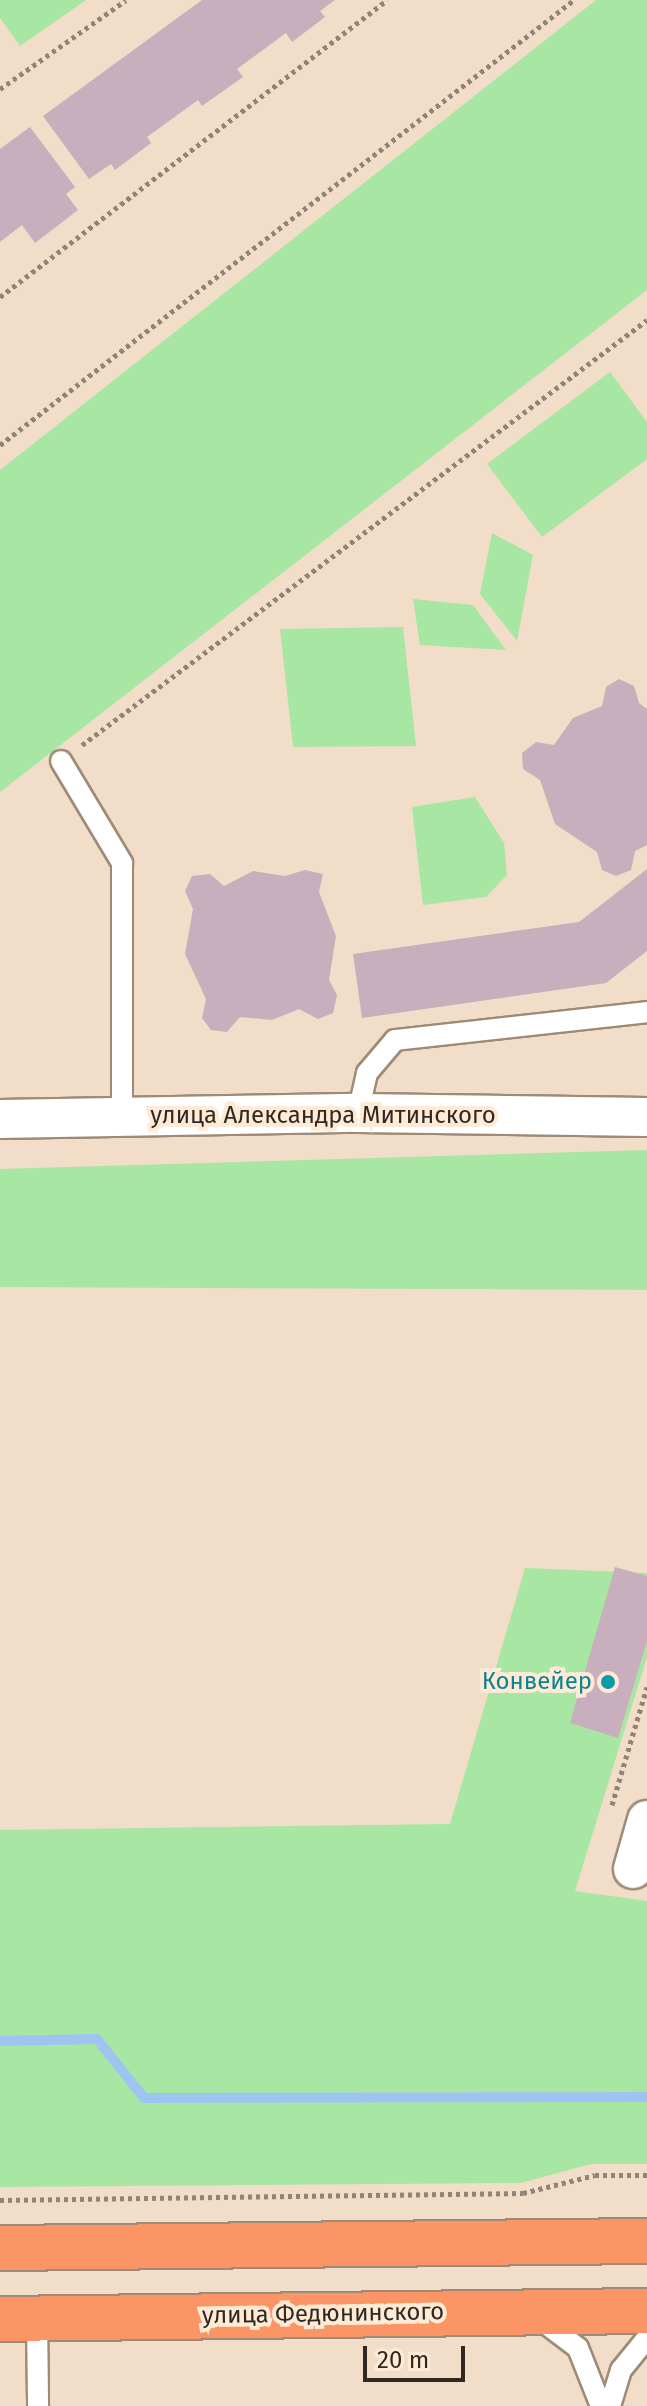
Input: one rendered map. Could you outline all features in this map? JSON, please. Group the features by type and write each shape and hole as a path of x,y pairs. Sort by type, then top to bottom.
{"highway":[{"path":"0,2248 647,2241"},
{"name":"улица Федюнинского","path":"18,2318 647,2311"}],"street":[{"name":"улица Александра Митинского","path":"0,1119 358,1113 647,1117"},
{"path":"633,1869 647,1820"}],"lane":[{"path":"61,761 122,863 122,1116"},
{"path":"358,1113 367,1073 395,1040 647,1012"},
{"path":"523,2312 559,2330 578,2348 601,2406"},
{"path":"18,2318 38,2406"},
{"path":"610,2406 621,2370 647,2338"}],"path":[{"path":"0,89 126,0"},
{"path":"0,297 387,0"},
{"path":"0,445 574,0"},
{"path":"61,761 647,320"},
{"path":"611,1808 647,1687"},
{"path":"0,2200 523,2193 595,2175 647,2175"}],"green space":[{"path":"0,0 86,0 20,46 0,18"},
{"path":"596,0 647,0 647,290 0,792 0,470"},
{"path":"610,372 647,422 647,459 542,537 487,464"},
{"path":"492,533 533,555 517,641 480,594"},
{"path":"413,599 473,605 506,650 420,645"},
{"path":"403,627 416,746 293,747 280,629"},
{"path":"475,797 504,843 507,875 486,897 423,905 412,807"},
{"path":"647,1150 647,1290 0,1287 0,1169"},
{"path":"525,1568 647,1573 647,1657 575,1891 647,1901 647,2164 591,2164 521,2183 0,2187 0,1830 450,1824"}],"building":[{"path":"202,0 335,0 320,11 325,17 292,42 286,33 237,69 243,77 202,106 198,100 147,137 151,143 115,170 111,164 89,179 43,116"},
{"path":"30,127 75,187 66,194 78,210 35,243 22,225 0,242 0,149"},
{"path":"619,679 634,686 639,703 647,709 647,845 635,851 631,870 616,876 602,870 597,852 555,824 540,780 523,769 522,753 536,742 554,745 573,718 602,706 606,687"},
{"path":"647,869 647,951 606,983 362,1018 353,954 579,922"},
{"path":"305,870 323,874 319,892 336,936 329,980 337,995 333,1013 318,1019 299,1009 272,1020 240,1017 227,1032 211,1030 202,1018 206,999 185,954 193,909 185,891 192,876 210,874 224,886 253,871 285,876"},
{"name":"Конвейер","path":"615,1567 647,1576 647,1641 618,1738 570,1723"}],"waterway":[{"path":"0,2041 97,2039 144,2098 647,2097"}],"place":[{"name":"Конвейер","path":"608,1682"}]}
